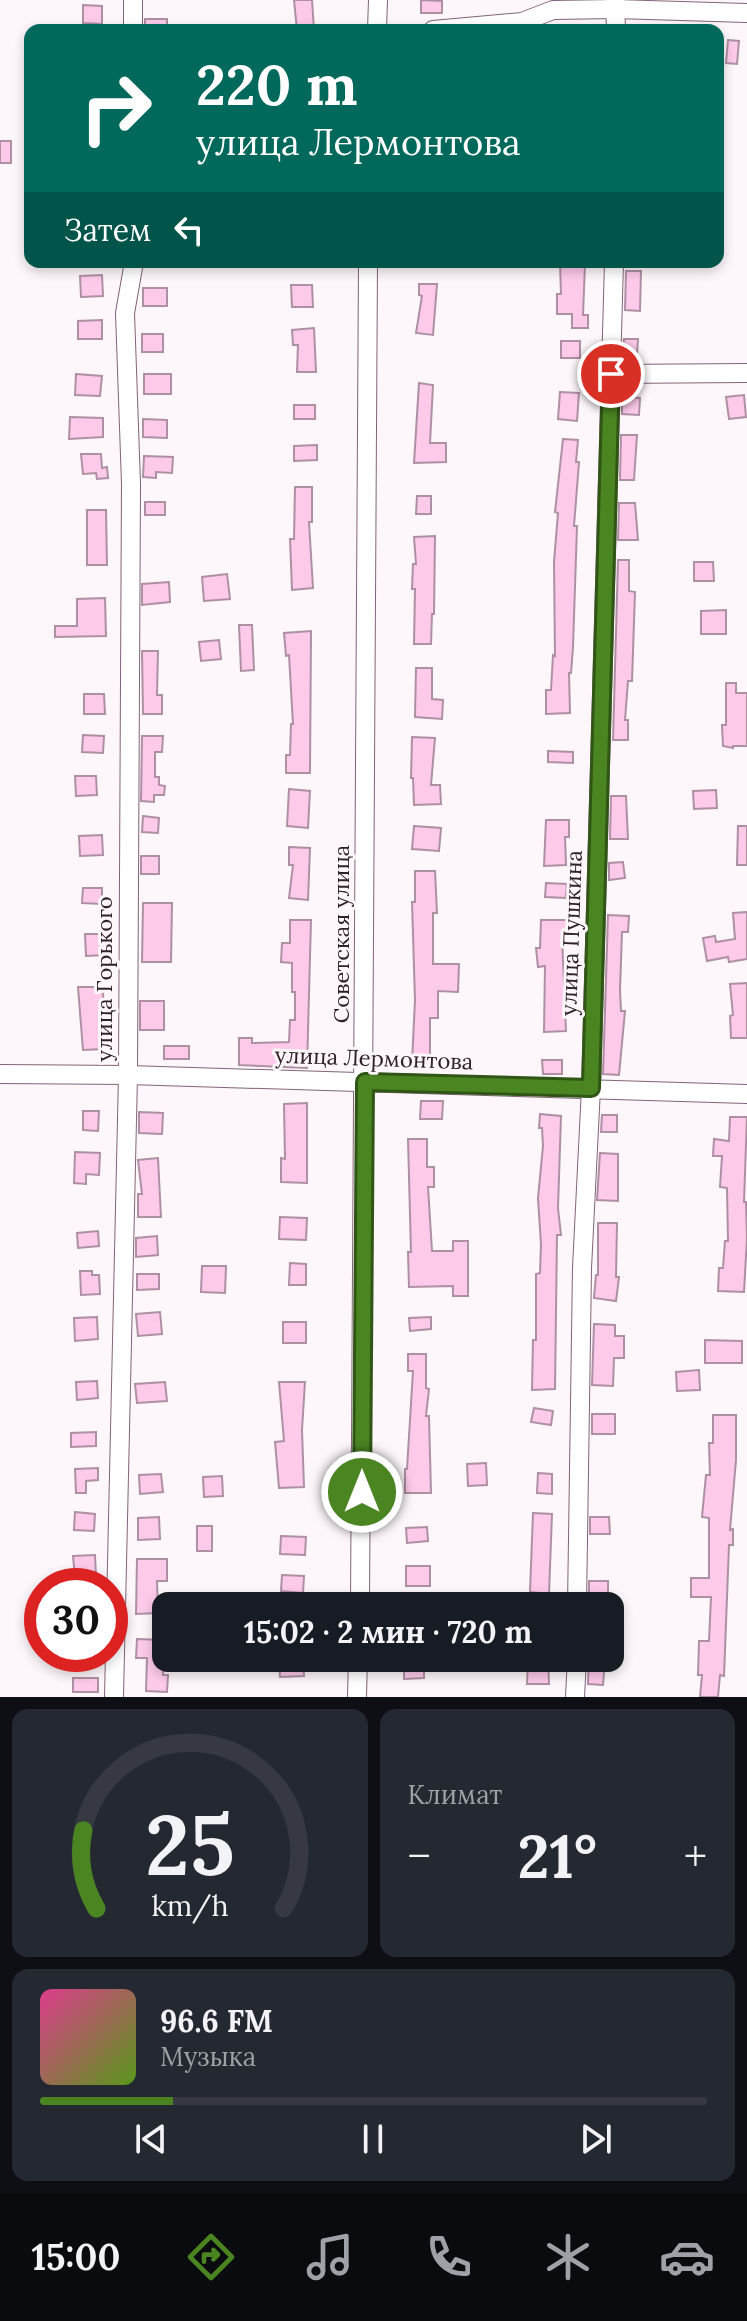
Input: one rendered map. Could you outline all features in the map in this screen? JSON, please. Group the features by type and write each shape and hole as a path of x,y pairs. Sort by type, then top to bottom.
{"street":[{"path":"133,0 133,24"},
{"path":"377,24 378,0"},
{"path":"500,24 522,22 553,10 615,4 747,13"},
{"path":"615,4 616,24"},
{"name":"улица Горького","path":"114,1697 128,1075 131,484 125,313 133,268"},
{"name":"Советская улица","path":"360,1592 368,268"},
{"name":"улица Пушкина","path":"577,1592 582,1283 591,1088 614,268"},
{"path":"611,374 747,373"},
{"name":"улица Лермонтова","path":"0,1074 128,1075 747,1094"},
{"path":"357,1697 358,1672"},
{"path":"575,1697 576,1672"}],"building":[{"path":"294,0 312,0 314,24 296,24"},
{"path":"421,0 442,1 442,13 421,13"},
{"path":"83,5 102,6 102,24 83,23"},
{"path":"145,19 167,19 167,24 145,24"},
{"path":"728,40 739,41 737,64 726,63"},
{"path":"0,141 11,141 11,163 0,163"},
{"path":"560,268 585,268 583,315 588,315 588,328 572,328 572,314 557,314 557,294 561,294"},
{"path":"626,271 641,271 640,311 625,310"},
{"path":"102,275 103,296 81,297 80,276"},
{"path":"419,284 437,284 433,335 416,333 422,296 419,295"},
{"path":"291,285 312,285 313,307 292,307"},
{"path":"143,288 167,288 167,306 143,306"},
{"path":"102,320 102,339 78,339 78,321"},
{"path":"314,328 316,372 297,372 298,345 293,345 292,330"},
{"path":"142,334 163,334 163,352 142,352"},
{"path":"624,339 638,339 637,354 623,354"},
{"path":"561,341 580,341 580,358 561,358"},
{"path":"76,374 102,376 100,396 75,395"},
{"path":"144,374 171,374 171,394 144,394"},
{"path":"419,383 433,385 430,443 446,443 446,462 414,463"},
{"path":"560,392 579,393 577,421 558,419"},
{"path":"744,395 746,417 729,419 726,397"},
{"path":"622,397 640,398 639,415 622,414"},
{"path":"294,405 315,405 315,419 294,419"},
{"path":"70,417 103,418 103,437 69,439"},
{"path":"143,419 167,420 167,438 143,437"},
{"path":"621,435 637,435 634,480 620,480"},
{"path":"563,439 578,440 576,462 579,462 574,526 577,526 573,647 569,673 570,713 546,714 546,690 551,690 555,656 554,562 558,513 555,512"},
{"path":"317,445 317,460 294,461 294,446"},
{"path":"81,454 101,454 102,468 107,467 108,478 97,479 96,473 83,474"},
{"path":"144,456 173,457 172,473 156,472 156,478 143,477"},
{"path":"295,487 312,487 312,522 309,522 313,588 292,590 290,539 294,539"},
{"path":"417,496 431,496 431,514 416,514"},
{"path":"145,502 165,502 165,515 145,515"},
{"path":"619,503 635,503 638,540 618,540"},
{"path":"87,510 106,510 107,565 87,565"},
{"path":"435,536 431,644 414,644 414,537"},
{"path":"618,560 629,560 629,591 635,592 632,681 628,681 625,720 628,720 628,740 613,740"},
{"path":"694,562 713,562 714,581 694,581"},
{"path":"227,574 230,599 204,601 202,577"},
{"path":"169,582 170,602 142,605 142,584"},
{"path":"105,598 106,636 55,637 55,626 77,626 77,599"},
{"path":"726,610 726,634 701,634 701,611"},
{"path":"239,625 252,625 254,670 241,671"},
{"path":"311,631 310,773 286,773 286,755 290,755 293,724 289,655 286,656 284,633"},
{"path":"219,640 221,659 201,661 199,642"},
{"path":"142,651 158,651 157,695 162,695 162,714 143,714"},
{"path":"416,668 432,668 432,699 443,700 442,719 415,717"},
{"path":"726,683 736,683 736,693 747,693 747,746 723,746"},
{"path":"84,694 104,694 105,714 84,714"},
{"path":"83,735 104,736 103,753 82,752"},
{"path":"142,736 163,736 162,752 155,752 155,777 159,777 159,785 165,786 164,795 154,795 154,802 141,801"},
{"path":"412,737 435,738 431,785 440,785 441,804 414,805"},
{"path":"548,751 573,752 573,763 548,762"},
{"path":"75,776 96,776 97,795 76,796"},
{"path":"289,789 310,791 308,828 287,826"},
{"path":"716,790 717,808 694,809 693,791"},
{"path":"611,796 626,796 628,839 610,839"},
{"path":"143,816 159,818 158,833 142,832"},
{"path":"546,820 569,820 569,837 565,837 566,865 544,866"},
{"path":"414,826 441,828 439,851 412,849"},
{"path":"738,826 747,826 747,865 737,865"},
{"path":"102,835 103,855 80,856 79,836"},
{"path":"289,847 310,848 308,900 289,898 293,865 289,865"},
{"path":"141,856 159,856 159,874 141,874"},
{"path":"623,862 625,878 609,880 609,863"},
{"path":"415,871 435,871 437,913 433,913 433,964 459,964 458,992 438,991 438,1018 430,1018 430,1062 412,1062 415,1000 412,902 415,902"},
{"path":"546,883 567,884 566,898 545,897"},
{"path":"83,888 102,888 102,904 82,903"},
{"path":"143,903 172,903 171,962 142,962"},
{"path":"747,912 747,959 729,962 728,957 707,961 703,938 715,936 716,942 735,939 733,913"},
{"path":"608,915 629,916 628,932 622,932 620,990 621,1011 625,1011 619,1075 603,1074"},
{"path":"290,920 311,920 307,1068 239,1065 239,1038 252,1038 252,1043 289,1042 290,1020 295,1020 295,992 292,992 292,963 281,962 282,943 290,943"},
{"path":"541,920 567,920 566,937 562,937 566,1031 544,1032 545,966 538,967 536,948 540,948"},
{"path":"85,934 104,934 105,955 86,956"},
{"path":"747,983 747,1038 731,1038 730,1016 733,1015 730,984"},
{"path":"78,987 103,987 104,1049 83,1050"},
{"path":"140,1001 164,1001 164,1030 140,1030"},
{"path":"164,1046 189,1046 189,1059 164,1059"},
{"path":"542,1060 562,1060 562,1074 543,1074"},
{"path":"421,1101 443,1101 442,1119 420,1119"},
{"path":"307,1103 307,1183 281,1182 281,1158 285,1159 284,1104"},
{"path":"83,1111 99,1111 98,1131 83,1130"},
{"path":"139,1112 163,1113 162,1134 139,1133"},
{"path":"540,1114 561,1116 558,1208 561,1235 557,1235 555,1389 532,1390 536,1274 540,1273 541,1245 538,1198 543,1146"},
{"path":"602,1115 617,1115 617,1132 601,1132"},
{"path":"730,1117 747,1117 744,1292 718,1291 719,1268 723,1268 725,1241 728,1241 727,1188 720,1187 722,1156 713,1156 714,1139 729,1141"},
{"path":"408,1139 427,1139 427,1167 434,1167 434,1187 428,1187 432,1251 453,1251 453,1241 468,1241 468,1296 453,1296 453,1286 409,1287"},
{"path":"75,1152 100,1153 99,1175 86,1174 86,1184 74,1183"},
{"path":"600,1153 618,1154 618,1201 597,1200"},
{"path":"158,1158 161,1217 138,1217 138,1194 142,1194 138,1160"},
{"path":"280,1217 307,1218 306,1240 279,1239"},
{"path":"598,1223 617,1223 616,1277 619,1277 616,1301 594,1298 598,1275"},
{"path":"98,1231 99,1246 78,1248 77,1233"},
{"path":"157,1236 158,1255 136,1257 136,1238"},
{"path":"290,1263 306,1264 306,1285 289,1285"},
{"path":"202,1266 226,1266 225,1293 201,1292"},
{"path":"80,1271 92,1271 92,1275 99,1275 100,1294 81,1295"},
{"path":"137,1274 159,1274 159,1289 137,1290"},
{"path":"160,1312 162,1334 138,1336 136,1314"},
{"path":"97,1317 98,1339 75,1341 74,1318"},
{"path":"431,1317 431,1329 410,1331 409,1318"},
{"path":"283,1322 306,1322 306,1343 283,1343"},
{"path":"594,1324 615,1325 615,1336 624,1336 624,1358 614,1358 613,1386 592,1385"},
{"path":"705,1340 742,1341 742,1363 705,1363"},
{"path":"408,1354 426,1354 431,1493 405,1493 413,1371 408,1371"},
{"path":"699,1370 700,1390 677,1391 676,1372"},
{"path":"97,1381 98,1398 77,1400 76,1382"},
{"path":"165,1382 167,1401 137,1403 135,1384"},
{"path":"279,1382 305,1382 302,1430 304,1487 279,1488 275,1442 284,1441"},
{"path":"534,1408 553,1411 551,1425 531,1422"},
{"path":"592,1414 615,1414 615,1434 592,1434"},
{"path":"713,1415 736,1415 730,1530 733,1529 733,1545 729,1545 724,1676 720,1675 718,1697 700,1697 699,1641 709,1641 711,1597 691,1597 691,1578 709,1578 709,1518 702,1517 706,1475 710,1475 709,1443 713,1443"},
{"path":"96,1432 96,1446 71,1447 71,1433"},
{"path":"486,1463 487,1485 468,1486 467,1464"},
{"path":"98,1468 98,1480 86,1481 86,1493 76,1493 75,1469"},
{"path":"538,1473 552,1474 552,1494 537,1493"},
{"path":"161,1474 163,1492 140,1494 139,1475"},
{"path":"222,1476 223,1496 204,1497 203,1477"},
{"path":"75,1512 95,1514 94,1531 74,1530"},
{"path":"533,1513 552,1514 549,1592 530,1592"},
{"path":"159,1517 160,1539 138,1540 138,1518"},
{"path":"590,1517 609,1517 610,1534 590,1534"},
{"path":"197,1526 212,1526 212,1551 197,1551"},
{"path":"427,1527 428,1541 407,1543 406,1528"},
{"path":"281,1536 306,1537 305,1555 280,1554"},
{"path":"95,1555 96,1568 74,1568 73,1556"},
{"path":"137,1559 167,1559 167,1581 157,1581 157,1592 152,1592 152,1613 136,1614"},
{"path":"406,1566 430,1566 430,1586 406,1586"},
{"path":"282,1575 304,1576 303,1592 281,1591"},
{"path":"589,1581 608,1581 608,1592 589,1592"},
{"path":"137,1639 152,1640 152,1672 168,1675 167,1692 146,1691 147,1658 136,1658"},
{"path":"280,1672 304,1672 304,1676 280,1677"},
{"path":"404,1672 424,1672 424,1678 404,1679"},
{"path":"527,1672 549,1672 549,1684 527,1684"},
{"path":"588,1672 604,1672 603,1685 588,1684"},
{"path":"73,1678 98,1678 98,1692 73,1692"}],"route":[{"path":"362,1492 365,1082 591,1088 611,374"}]}
